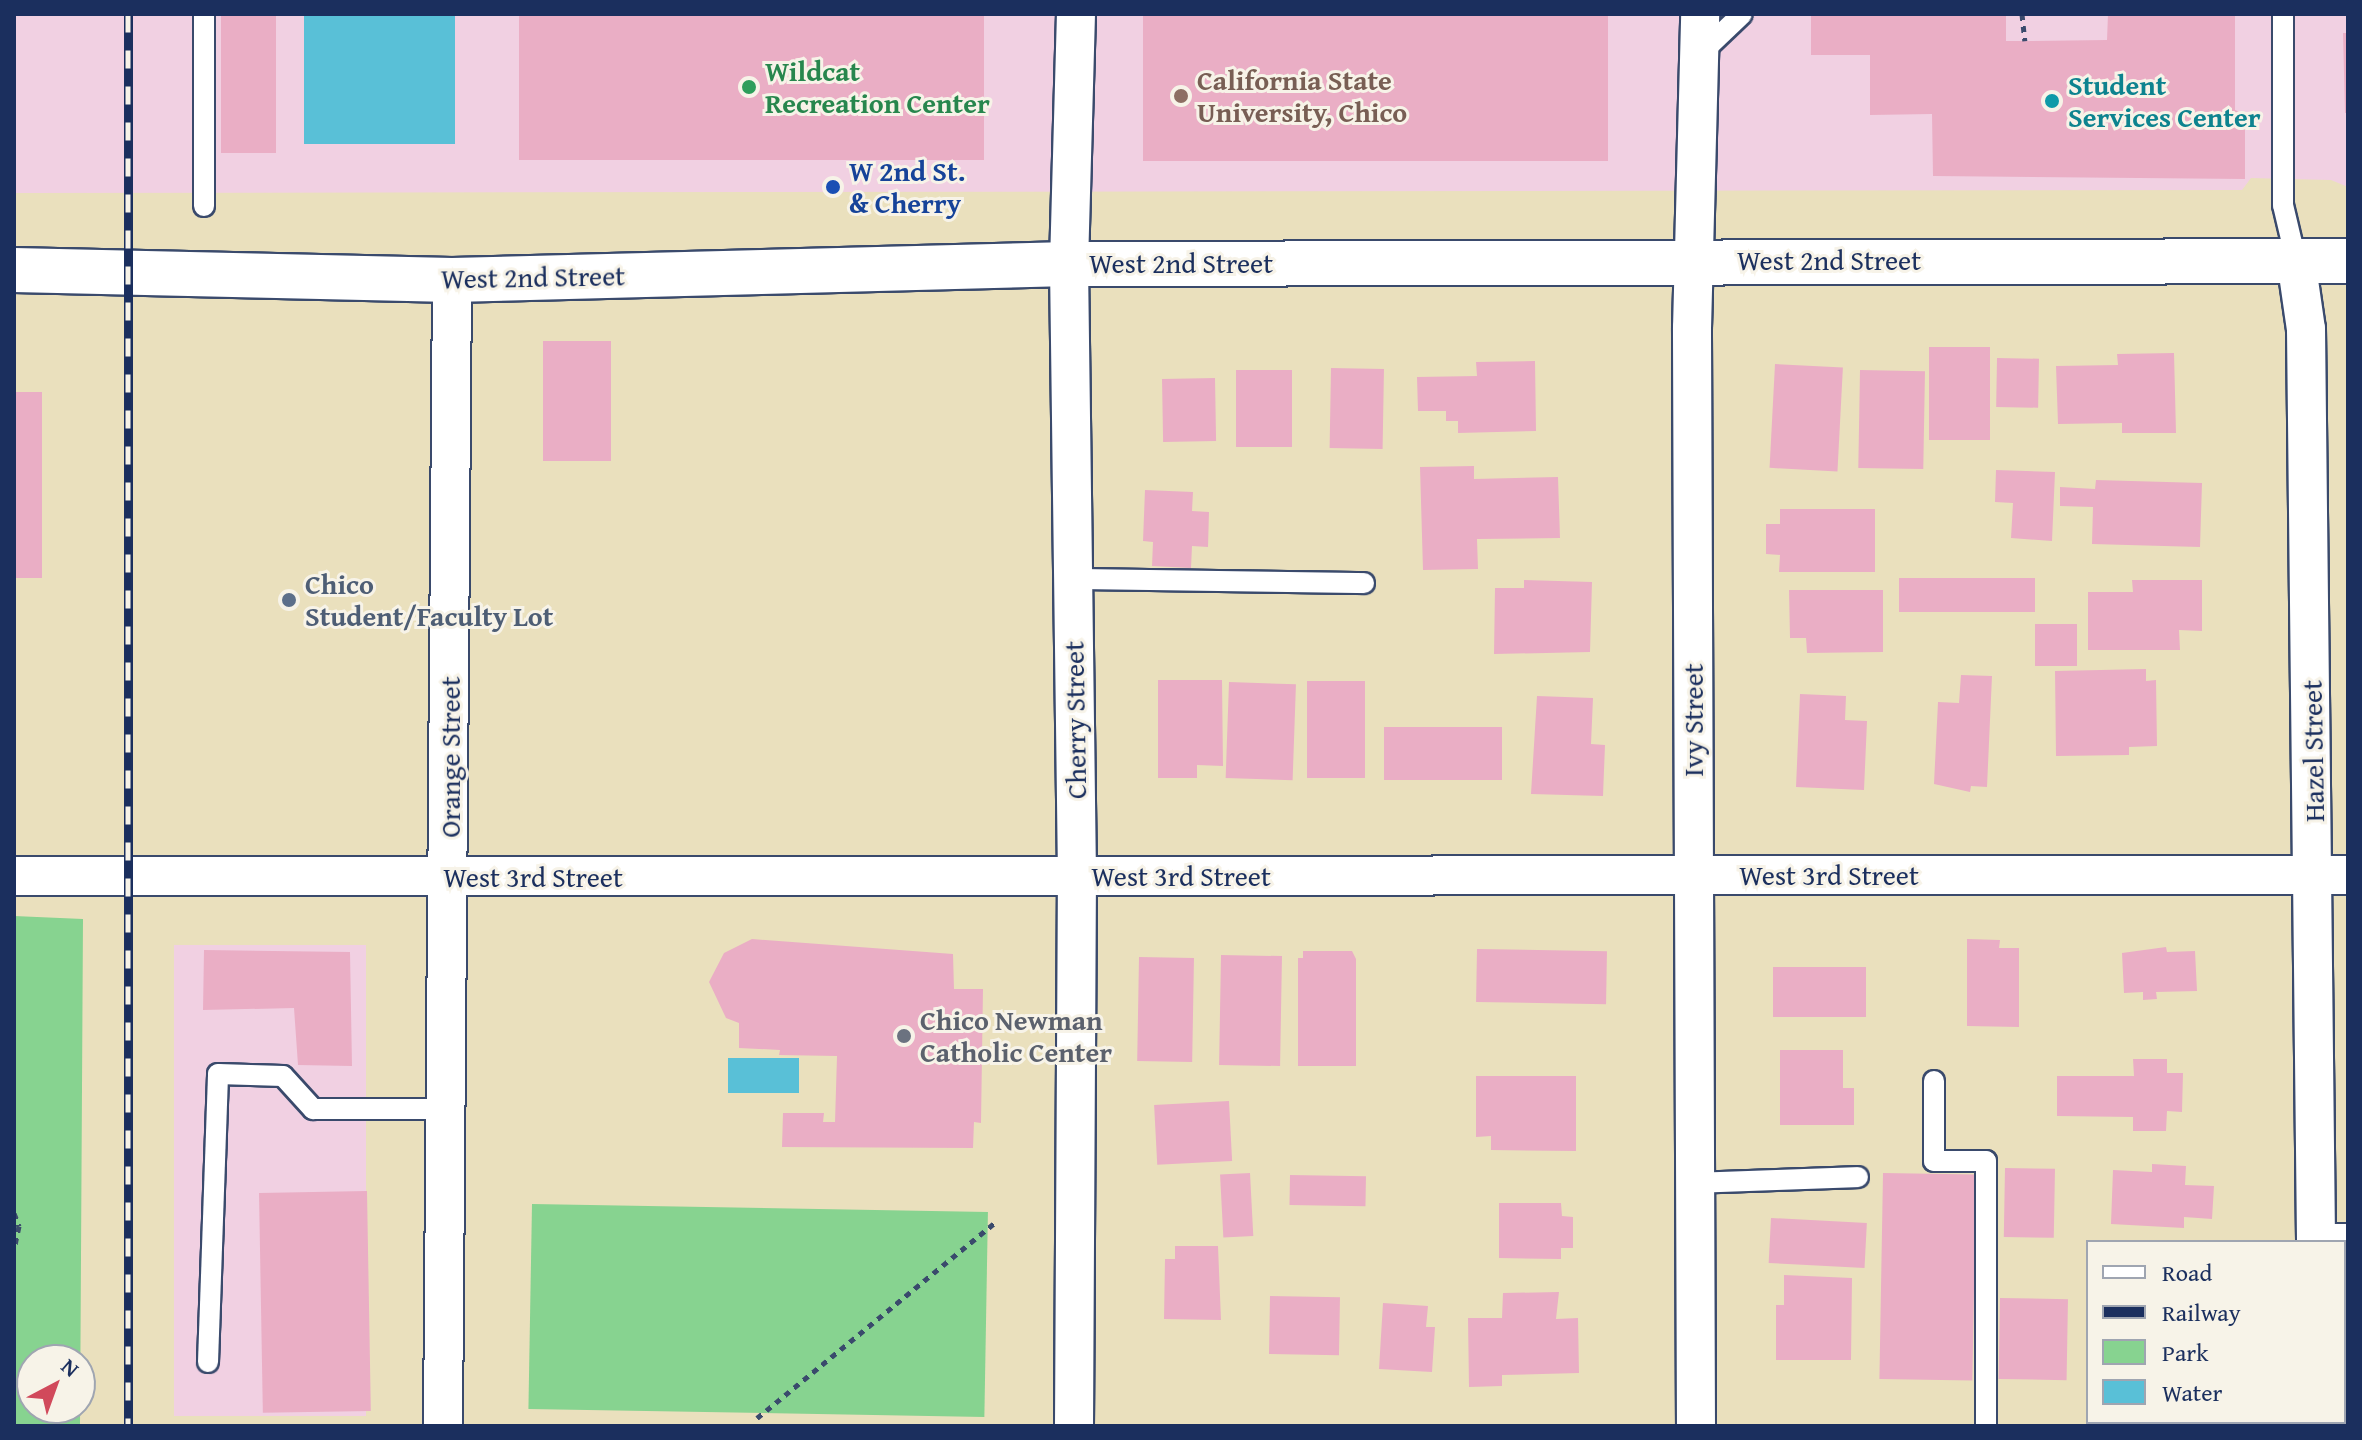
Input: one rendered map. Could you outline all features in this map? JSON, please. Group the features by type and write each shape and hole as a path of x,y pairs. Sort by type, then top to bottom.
{"street":[{"name":"Cherry Street","path":"1074,1426 1077,876 1069,264 1076,14"},
{"name":"Ivy Street","path":"1696,1426 1692,260 1700,14"},
{"name":"West 2nd Street","path":"14,270 452,280 1069,264 1692,260 2348,261"},
{"name":"Hazel Street","path":"2296,260 2306,329 2332,875 2326,1237"},
{"name":"Orange Street","path":"443,1426 452,280"},
{"name":"West 3rd Street","path":"14,876 2332,875"}],"lane":[{"path":"204,14 204,206"},
{"path":"1699,55 1742,14"},
{"path":"2283,14 2283,205 2296,260"},
{"path":"1073,579 1364,583"},
{"path":"208,1362 218,1074 283,1076 313,1109 447,1109"},
{"path":"1934,1081 1934,1161 1986,1161 1986,1426"},
{"path":"1695,1183 1858,1177"}],"path":[{"path":"2022,14 2025,41"},
{"path":"14,1213 19,1226 14,1249"},
{"path":"757,1418 997,1221"}],"shaded area":[{"name":"California State University, Chico","path":"14,14 2348,14 2348,187 2331,180 2251,178 2242,190 14,193"},
{"path":"174,945 366,945 366,1416 174,1416"}],"green space":[{"path":"14,916 83,919 80,1344 16,1344 16,1424 80,1426 14,1426"},
{"path":"532,1204 988,1212 984,1417 528,1409"}],"water":[{"path":"304,14 455,14 455,144 304,144"},
{"path":"728,1058 799,1058 799,1093 728,1093"}],"building":[{"path":"221,14 276,14 276,153 221,153"},
{"name":"Wildcat Recreation Center","path":"519,14 984,14 984,160 519,160"},
{"path":"1143,14 1608,14 1608,161 1143,161"},
{"name":"Student Services Center","path":"1811,14 2006,14 2006,41 2025,41 2107,40 2108,14 2235,14 2235,110 2245,114 2245,179 1933,176 1932,114 1870,115 1870,55 1811,55"},
{"path":"2343,33 2348,33 2348,113 2345,113"},
{"path":"543,341 611,341 611,461 543,461"},
{"path":"1929,347 1990,347 1990,440 1929,440"},
{"path":"2174,353 2176,433 2122,433 2122,423 2058,424 2056,366 2118,365 2117,354"},
{"path":"1997,358 2039,359 2038,408 1996,407"},
{"path":"1535,361 1536,431 1458,433 1458,421 1446,421 1446,411 1418,411 1417,377 1477,376 1476,362"},
{"path":"1775,364 1843,368 1837,471 1770,468"},
{"path":"1331,368 1384,369 1383,449 1330,448"},
{"path":"1236,370 1292,370 1292,447 1236,447"},
{"path":"1860,370 1925,371 1923,469 1858,468"},
{"path":"1215,378 1216,441 1163,442 1162,379"},
{"path":"14,392 42,392 42,578 14,578"},
{"path":"1474,466 1474,479 1558,477 1560,538 1477,539 1478,569 1423,570 1420,467"},
{"path":"1996,470 2055,472 2052,541 2011,538 2013,503 1995,502"},
{"path":"2096,480 2202,483 2200,547 2092,544 2093,507 2060,506 2060,487 2095,489"},
{"path":"1145,490 1193,492 1192,511 1209,512 1208,547 1192,546 1191,568 1152,566 1153,542 1143,541"},
{"path":"1780,509 1875,509 1875,572 1779,572 1780,555 1766,554 1766,524 1780,524"},
{"path":"1899,578 2035,578 2035,612 1899,612"},
{"path":"1524,580 1592,582 1590,652 1494,654 1495,588 1524,588"},
{"path":"2132,580 2202,580 2202,631 2179,630 2180,650 2088,650 2088,592 2133,592"},
{"path":"1789,590 1883,590 1883,652 1807,653 1806,638 1790,638"},
{"path":"2035,624 2077,624 2077,666 2035,666"},
{"path":"2146,669 2146,681 2156,680 2157,746 2129,747 2129,755 2056,756 2055,671"},
{"path":"1961,675 1992,676 1987,787 1971,786 1970,792 1934,784 1938,702 1959,703"},
{"path":"1158,680 1222,680 1223,766 1197,765 1197,778 1158,778"},
{"path":"1307,681 1365,681 1365,778 1307,778"},
{"path":"1229,682 1296,684 1293,780 1226,778"},
{"path":"1800,694 1846,696 1845,720 1867,721 1864,790 1796,787"},
{"path":"1537,696 1593,698 1591,744 1605,745 1603,796 1531,794"},
{"path":"1384,727 1502,727 1502,780 1384,780"},
{"path":"752,939 953,954 954,989 983,989 981,1123 974,1122 973,1148 782,1147 783,1113 824,1113 823,1122 835,1122 837,1056 779,1055 780,1050 739,1048 739,1023 726,1018 709,982 724,953"},
{"path":"1967,939 2000,940 1999,948 2019,948 2019,1027 1967,1026"},
{"path":"2166,947 2167,952 2195,951 2197,991 2156,992 2157,999 2143,1000 2143,992 2124,993 2122,953"},
{"path":"1477,949 1607,951 1606,1004 1476,1002"},
{"path":"204,950 350,952 352,1066 298,1065 294,1008 203,1010"},
{"path":"1303,951 1352,951 1356,959 1356,1066 1298,1066 1298,958 1303,958"},
{"path":"1221,955 1282,956 1280,1066 1219,1065"},
{"path":"1139,957 1194,958 1192,1062 1137,1061"},
{"path":"1773,967 1866,967 1866,1017 1773,1017"},
{"path":"1780,1050 1843,1050 1843,1088 1854,1088 1854,1125 1780,1125"},
{"path":"2133,1059 2167,1059 2167,1073 2183,1073 2182,1112 2167,1111 2166,1131 2133,1131 2133,1117 2057,1116 2057,1076 2134,1076"},
{"path":"1476,1076 1576,1076 1576,1151 1491,1150 1491,1136 1476,1137"},
{"path":"1229,1101 1232,1161 1157,1165 1154,1105"},
{"path":"2152,1164 2186,1166 2185,1185 2214,1186 2212,1219 2184,1217 2184,1228 2111,1224 2113,1170 2152,1172"},
{"path":"2005,1168 2055,1169 2054,1238 2004,1237"},
{"path":"1250,1173 1253,1236 1223,1237 1220,1175"},
{"path":"1883,1173 1976,1175 1972,1381 1879,1379"},
{"path":"1290,1175 1366,1176 1365,1206 1289,1205"},
{"path":"367,1191 371,1411 263,1413 259,1193"},
{"path":"1499,1203 1561,1203 1562,1216 1573,1217 1573,1248 1561,1248 1561,1259 1499,1258"},
{"path":"1771,1218 1867,1223 1865,1268 1769,1263"},
{"path":"1175,1246 1218,1246 1221,1320 1164,1319 1165,1259 1175,1259"},
{"path":"1784,1275 1852,1278 1851,1360 1776,1360 1776,1305 1784,1305"},
{"path":"1559,1292 1556,1319 1578,1318 1579,1373 1502,1375 1502,1386 1469,1387 1468,1318 1502,1318 1503,1293"},
{"path":"1270,1296 1340,1297 1339,1355 1269,1354"},
{"path":"2000,1298 2068,1299 2067,1380 1999,1379"},
{"path":"1383,1303 1428,1306 1426,1327 1435,1327 1432,1372 1379,1369"}],"railway":[{"path":"128,14 128,1426"}],"place":[{"name":"Wildcat Recreation Center","path":"749,87"},
{"name":"California State University, Chico","path":"1181,96"},
{"name":"Student Services Center","path":"2052,101"},
{"name":"W 2nd St. & Cherry","path":"833,187"},
{"name":"Chico Student/Faculty Lot","path":"289,600"},
{"name":"Chico Newman Catholic Center","path":"904,1036"}]}
